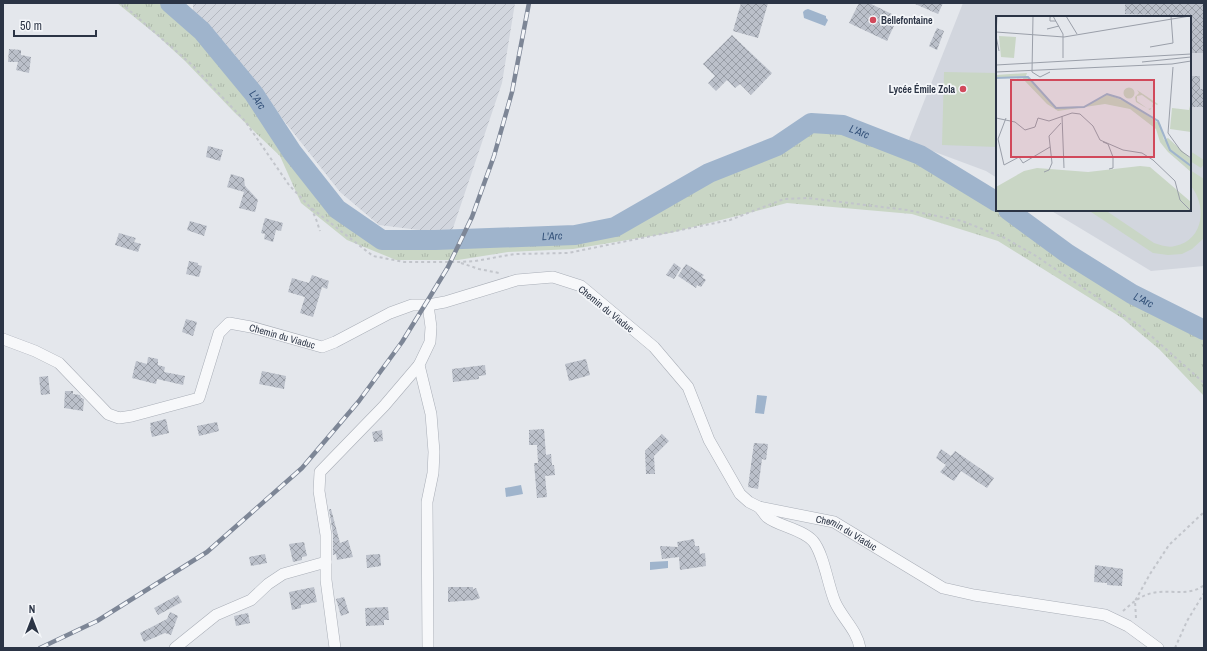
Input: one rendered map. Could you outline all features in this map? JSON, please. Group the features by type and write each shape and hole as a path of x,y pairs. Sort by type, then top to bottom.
{"street":[{"name":"Chemin du Viaduc","path":"3,339 35,351 59,363 108,414 119,418 132,416 199,398 220,333 229,323 251,327 322,347 335,342 390,313 412,305 428,305 445,302 517,280 553,277 581,286 654,347 688,387 709,440 740,494 749,502 759,507 834,522 944,588 974,595 1105,615 1128,626 1158,648"},
{"path":"335,648 326,580 326,535 319,491 320,472 384,406 419,365 430,342 431,327 428,305"},
{"path":"419,365 431,414 434,452 433,473 426,502 428,648"},
{"path":"759,507 767,517 801,533 813,541 818,551 835,603 851,626 860,648"},
{"path":"175,648 216,615 250,600 268,584 283,574 326,562"}],"path":[{"path":"121,3 192,64 245,121 289,185 310,207 373,256 404,262 460,262 476,261 515,254 576,251 730,220 784,199 808,198 907,210 962,221 1005,238 1036,256 1140,326 1204,383"},
{"path":"310,207 320,231"},
{"path":"460,262 479,269 500,274"},
{"path":"1138,633 1135,601 1169,545 1204,512"},
{"path":"1114,619 1140,597 1153,593 1171,591 1189,592 1204,585"},
{"path":"1176,648 1187,621 1204,593"}],"shaded area":[{"path":"193,3 515,3 502,83 451,234 379,225 340,192 252,80 193,11"},
{"name":"Lycée Émile Zola","path":"963,3 1204,3 1204,266 1151,271 1052,211 1191,211 1191,16 996,16 996,177 986,171 908,142"}],"green space":[{"path":"117,3 170,3 202,31 254,94 292,152 337,209 382,240 435,240 575,235 615,227 709,173 777,146 811,123 843,125 920,155 993,199 996,201 996,211 1009,211 1068,254 1142,298 1204,330 1204,396 1159,349 1122,318 998,241 912,214 787,203 670,233 573,249 508,252 458,260 396,260 347,240 301,203 280,156 159,37"},
{"path":"944,72 996,73 996,147 942,145"},
{"path":"1191,152 1204,160 1204,164 1201,168 1191,162"},
{"path":"1191,171 1204,179 1204,238 1192,249 1182,254 1168,255 1153,253 1090,211 1106,211 1154,243 1170,247 1185,242 1192,237 1197,229 1201,211 1195,193 1191,187"}],"water":[{"path":"808,9 826,16 828,20 825,26 804,18 803,12"},
{"path":"757,395 767,396 764,414 755,413"},
{"path":"521,485 523,494 506,497 505,488"},
{"path":"668,561 668,568 650,570 650,562"}],"building":[{"path":"741,3 768,3 758,38 733,31"},
{"name":"Bellefontaine","path":"859,3 869,3 898,17 887,41 849,23"},
{"path":"913,3 943,3 938,14"},
{"path":"1125,3 1204,3 1204,53 1191,53 1191,16 1125,14"},
{"path":"937,28 944,31 937,50 929,46"},
{"path":"732,35 772,73 751,95 740,84 735,88 727,80 716,91 708,83 715,76 703,64"},
{"path":"9,49 21,50 21,55 31,57 29,73 16,70 18,62 8,62"},
{"path":"1191,76 1200,76 1200,89 1204,89 1204,107 1191,107"},
{"path":"208,146 223,150 220,161 206,157"},
{"path":"231,174 244,178 245,187 258,200 255,212 239,208 244,192 227,187"},
{"path":"265,218 283,223 281,231 276,230 273,242 264,239 265,234 261,233"},
{"path":"190,221 207,226 204,236 187,230"},
{"path":"119,233 136,238 134,242 141,244 138,252 115,245"},
{"path":"189,261 198,263 198,265 202,266 199,277 186,274"},
{"path":"674,263 681,268 674,279 666,275"},
{"path":"686,264 704,275 702,277 706,280 701,287 697,285 696,288 678,276"},
{"path":"312,275 329,281 327,289 322,287 313,317 300,313 305,297 288,292 292,278 309,283"},
{"path":"186,319 197,322 193,336 182,332"},
{"path":"148,357 158,359 158,365 165,367 164,372 185,376 183,385 157,379 156,384 132,378 136,361 147,364"},
{"path":"586,359 590,375 569,381 565,364"},
{"path":"485,365 486,375 479,376 479,379 453,382 452,369"},
{"path":"262,371 286,376 284,389 259,384"},
{"path":"48,376 50,394 41,395 39,377"},
{"path":"65,391 73,391 73,394 80,395 81,398 84,399 83,411 64,408"},
{"path":"166,419 169,433 152,437 150,423"},
{"path":"217,422 219,431 199,436 197,426"},
{"path":"544,429 546,455 551,454 555,475 545,476 547,497 537,498 534,463 538,463 537,445 529,445 529,430"},
{"path":"382,430 383,441 374,442 372,432"},
{"path":"662,434 669,441 654,456 655,474 646,474 645,451"},
{"path":"754,443 768,444 766,460 762,459 758,489 748,487"},
{"path":"941,449 951,456 955,451 994,478 987,488 961,471 954,481 940,472 946,465 936,458"},
{"path":"329,509 331,509 340,543 348,540 353,557 337,560 336,554 333,555 333,534"},
{"path":"694,539 695,546 699,546 700,554 705,553 706,566 680,570 679,557 662,559 660,546 678,547 677,542"},
{"path":"304,542 307,556 302,557 302,560 293,562 289,544"},
{"path":"265,554 267,563 251,566 249,557"},
{"path":"380,554 381,566 367,568 366,555"},
{"path":"1095,565 1123,569 1122,586 1094,582"},
{"path":"314,587 317,602 301,605 301,608 292,610 289,592"},
{"path":"448,587 476,588 480,598 475,600 448,602"},
{"path":"178,595 182,602 158,615 154,608"},
{"path":"344,597 349,613 341,616 336,599"},
{"path":"388,607 389,620 384,620 384,625 366,626 365,608"},
{"path":"170,612 178,616 171,635 165,633 144,642 140,633 167,619"},
{"path":"248,613 250,623 236,626 234,616"}],"waterway":[{"name":"L'Arc","path":"170,3 202,31 254,94 292,152 337,209 382,240 435,240 575,235 615,227 709,173 777,146 811,123 843,125 920,155 996,201"},
{"name":"L'Arc","path":"1009,211 1068,254 1132,294 1204,330"}],"railway":[{"path":"40,648 97,621 207,552 302,468 359,401 402,342 428,300 448,267 472,217 494,156 512,92 529,3"}],"place":[{"name":"Bellefontaine","path":"873,20"},
{"name":"Lycée Émile Zola","path":"963,89"}]}
